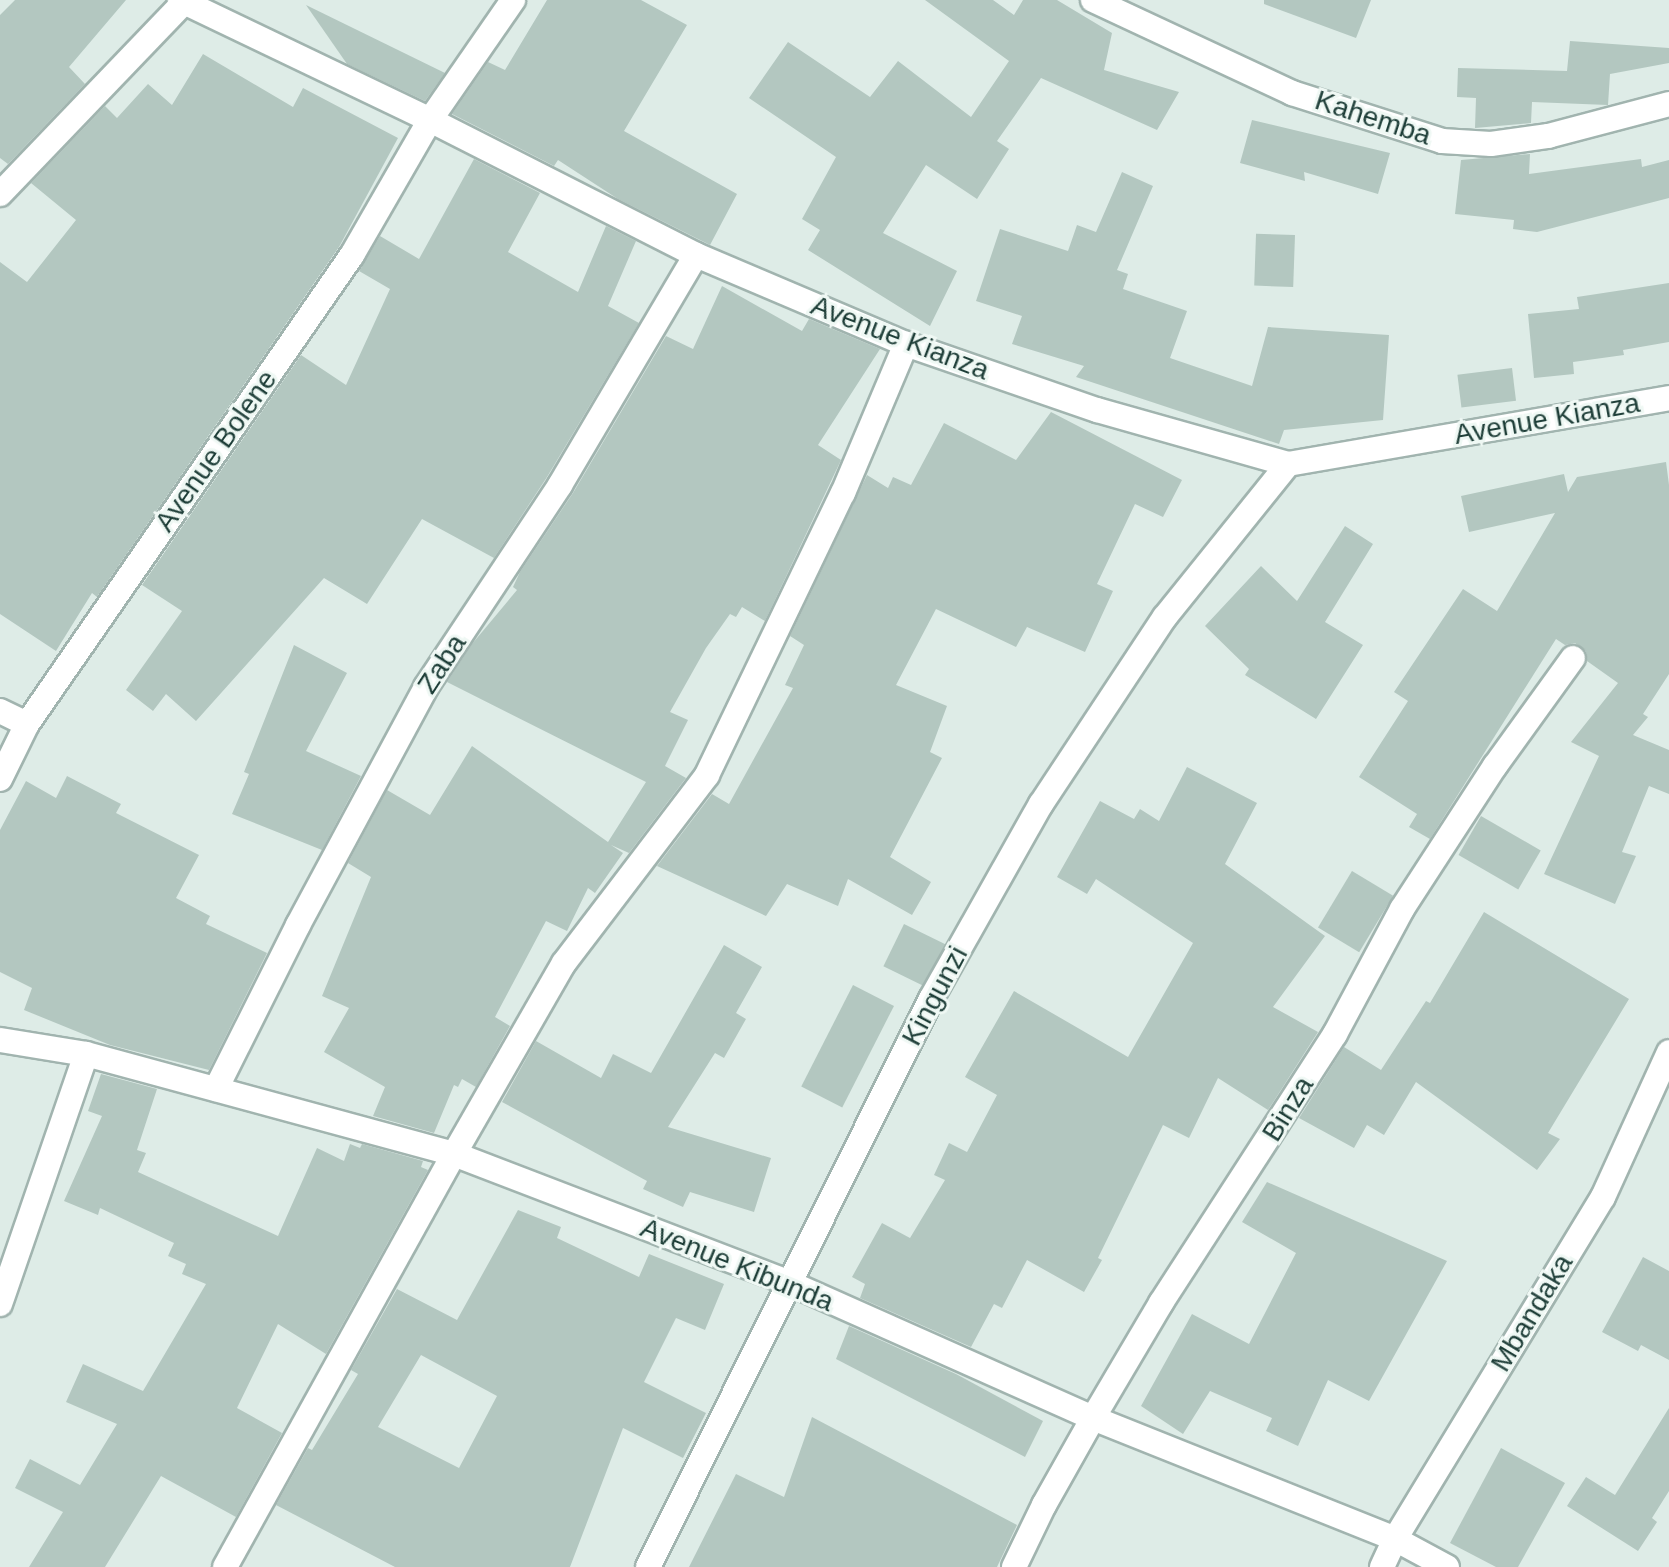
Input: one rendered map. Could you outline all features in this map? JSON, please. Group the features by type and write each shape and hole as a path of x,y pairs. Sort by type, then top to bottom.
{"street":[{"path":"430,120 513,0"},
{"name":"Kahemba","path":"1093,0 1292,93 1442,141 1491,144 1548,136 1669,104"},
{"path":"0,194 182,1"},
{"name":"Avenue Kianza","path":"182,1 430,120 696,255 906,344 1097,410 1288,464 1669,398"},
{"name":"Avenue Bolene","path":"0,779 27,724 352,255 430,120"},
{"name":"Zaba","path":"216,1089 426,687 560,485 696,255"},
{"path":"225,1567 454,1154 564,963 707,775 843,493 906,344"},
{"name":"Kingunzi","path":"648,1567 792,1284 931,999 1041,804 1165,617 1288,464"},
{"name":"Binza","path":"1014,1567 1044,1505 1093,1418 1161,1303 1327,1046 1402,909 1495,766 1573,658"},
{"path":"0,711 27,724"},
{"name":"Avenue Kibunda","path":"0,1040 86,1054 454,1154 792,1284 1093,1418 1395,1539 1447,1567"},
{"name":"Mbandaka","path":"1382,1567 1395,1539 1603,1197 1669,1052"},
{"path":"0,1304 86,1054"}],"building":[{"path":"15,0 126,0 69,67 85,84 8,164 0,158 0,15"},
{"path":"547,0 641,0 687,25 624,131 737,194 710,245 618,199 558,160 554,166 452,114 488,62 505,70"},
{"path":"925,0 993,0 1014,15 1023,0 1057,0 1112,33 1104,70 1179,92 1157,130 1041,78 997,141 1009,149 977,199 926,165 883,233 957,271 930,326 808,250 820,230 802,219 836,157 749,98 788,42 870,97 898,61 971,117 1009,61"},
{"path":"1264,0 1371,0 1356,38 1264,4"},
{"path":"306,5 445,73 425,101 347,64"},
{"path":"1570,41 1669,48 1669,63 1610,74 1608,105 1532,102 1531,123 1475,128 1476,98 1457,97 1458,68 1567,71"},
{"path":"203,54 293,107 303,88 398,138 339,247 97,597 92,593 56,651 0,614 0,262 27,282 76,220 31,183 105,106 117,118 148,84 172,105"},
{"path":"1252,120 1390,153 1378,194 1304,172 1305,181 1240,163"},
{"path":"1530,154 1529,174 1641,159 1642,167 1669,160 1669,198 1537,232 1513,229 1514,220 1455,214 1461,160"},
{"path":"474,159 540,193 508,252 578,292 606,226 636,241 608,306 639,323 547,477 494,558 422,519 367,604 324,578 196,721 166,694 153,711 126,690 182,611 142,585 301,355 346,385 390,289 359,271 380,236 419,259"},
{"path":"1122,172 1153,186 1117,270 1128,274 1123,289 1187,311 1170,358 1252,386 1268,327 1389,335 1383,420 1284,430 1279,444 1076,377 1084,366 1012,344 1022,316 976,301 1000,229 1068,251 1077,225 1096,232"},
{"path":"1256,234 1295,235 1293,287 1254,286"},
{"path":"1669,283 1669,342 1623,350 1624,355 1573,362 1574,374 1534,378 1528,314 1579,309 1577,297"},
{"path":"722,286 802,331 809,319 880,349 818,445 841,460 765,621 742,607 736,617 730,614 706,648 670,712 688,720 665,766 686,778 629,853 611,845 623,853 595,893 588,888 567,931 546,921 495,1017 510,1026 476,1087 462,1079 458,1087 454,1085 434,1133 373,1116 385,1087 324,1052 349,1008 322,996 371,877 348,863 387,790 430,815 472,746 608,842 646,782 447,682 472,644 517,590 513,587 520,572 573,493 666,336 693,349"},
{"path":"1512,368 1516,401 1461,407 1457,375"},
{"path":"1051,412 1182,480 1163,517 1135,504 1097,584 1113,591 1085,652 1027,627 1016,647 936,609 896,685 947,706 930,752 942,758 890,857 931,882 912,915 848,879 838,906 787,884 766,916 657,866 712,794 729,804 793,688 785,685 804,645 790,636 867,475 888,488 893,477 911,485 944,423 1016,460"},
{"path":"1666,462 1669,485 1669,674 1643,714 1648,717 1633,735 1669,750 1669,794 1649,786 1622,852 1636,856 1615,904 1544,874 1599,756 1571,742 1618,683 1587,661 1586,651 1575,643 1565,645 1556,639 1430,839 1409,827 1417,814 1359,777 1408,701 1394,692 1463,589 1497,611 1555,513 1469,532 1461,496 1564,474 1568,492 1577,477"},
{"path":"1345,526 1373,544 1325,622 1363,645 1316,719 1245,675 1249,669 1205,626 1261,566 1297,601"},
{"path":"294,645 347,673 306,751 361,776 322,850 232,814 249,774 244,772"},
{"path":"1187,767 1257,803 1225,864 1325,936 1273,1007 1318,1032 1268,1110 1218,1078 1189,1138 1163,1125 1098,1258 1102,1260 1084,1292 1027,1260 1002,1308 994,1304 971,1347 860,1298 865,1284 852,1277 882,1223 910,1238 945,1180 934,1175 949,1143 967,1152 997,1095 965,1077 1014,991 1128,1057 1193,943 1096,879 1087,894 1057,877 1100,801 1134,819 1140,809 1159,821"},
{"path":"67,776 121,804 116,813 199,855 176,898 210,916 206,924 267,953 209,1070 110,1045 24,1010 32,988 0,972 0,830 26,781 56,798"},
{"path":"1481,816 1541,851 1518,889 1458,855"},
{"path":"1352,871 1393,896 1359,952 1318,928"},
{"path":"1484,912 1629,999 1548,1133 1560,1139 1537,1170 1416,1082 1384,1135 1367,1125 1354,1148 1299,1118 1344,1047 1381,1070 1426,1001 1430,1003"},
{"path":"904,924 945,944 925,986 883,966"},
{"path":"724,945 762,967 736,1013 746,1019 724,1058 715,1053 668,1127 771,1158 754,1212 690,1192 683,1207 643,1189 647,1181 502,1102 536,1041 601,1078 613,1054 651,1073"},
{"path":"853,985 894,1006 842,1107 801,1087"},
{"path":"101,1074 157,1089 137,1150 146,1153 138,1172 278,1236 317,1148 344,1161 350,1144 360,1148 362,1144 423,1161 421,1167 428,1170 326,1354 278,1324 237,1408 282,1433 236,1517 161,1476 105,1567 29,1567 63,1512 15,1488 30,1459 80,1485 117,1424 66,1402 83,1364 143,1391 206,1284 182,1274 186,1264 168,1256 174,1243 100,1208 98,1215 64,1201 102,1116 88,1111"},
{"path":"1267,1182 1447,1261 1369,1401 1328,1380 1298,1446 1266,1431 1272,1418 1210,1391 1183,1434 1141,1406 1192,1314 1249,1344 1296,1253 1242,1222"},
{"path":"518,1210 561,1227 557,1238 639,1277 649,1254 724,1284 705,1330 676,1318 644,1382 706,1413 683,1458 623,1428 570,1567 395,1567 276,1505 308,1448 312,1450 358,1374 351,1370 397,1289 457,1320","holes":["421,1355 497,1396 459,1468 378,1427"]},
{"path":"1643,1257 1669,1271 1669,1360 1641,1345 1638,1351 1602,1332"},
{"path":"849,1326 956,1374 1043,1421 1025,1457 836,1359"},
{"path":"1669,1408 1669,1491 1652,1518 1657,1522 1638,1551 1567,1506 1586,1477 1615,1495"},
{"path":"812,1417 1017,1525 997,1567 689,1567 736,1474 784,1497"},
{"path":"1501,1448 1565,1483 1518,1567 1496,1567 1450,1543"}]}
